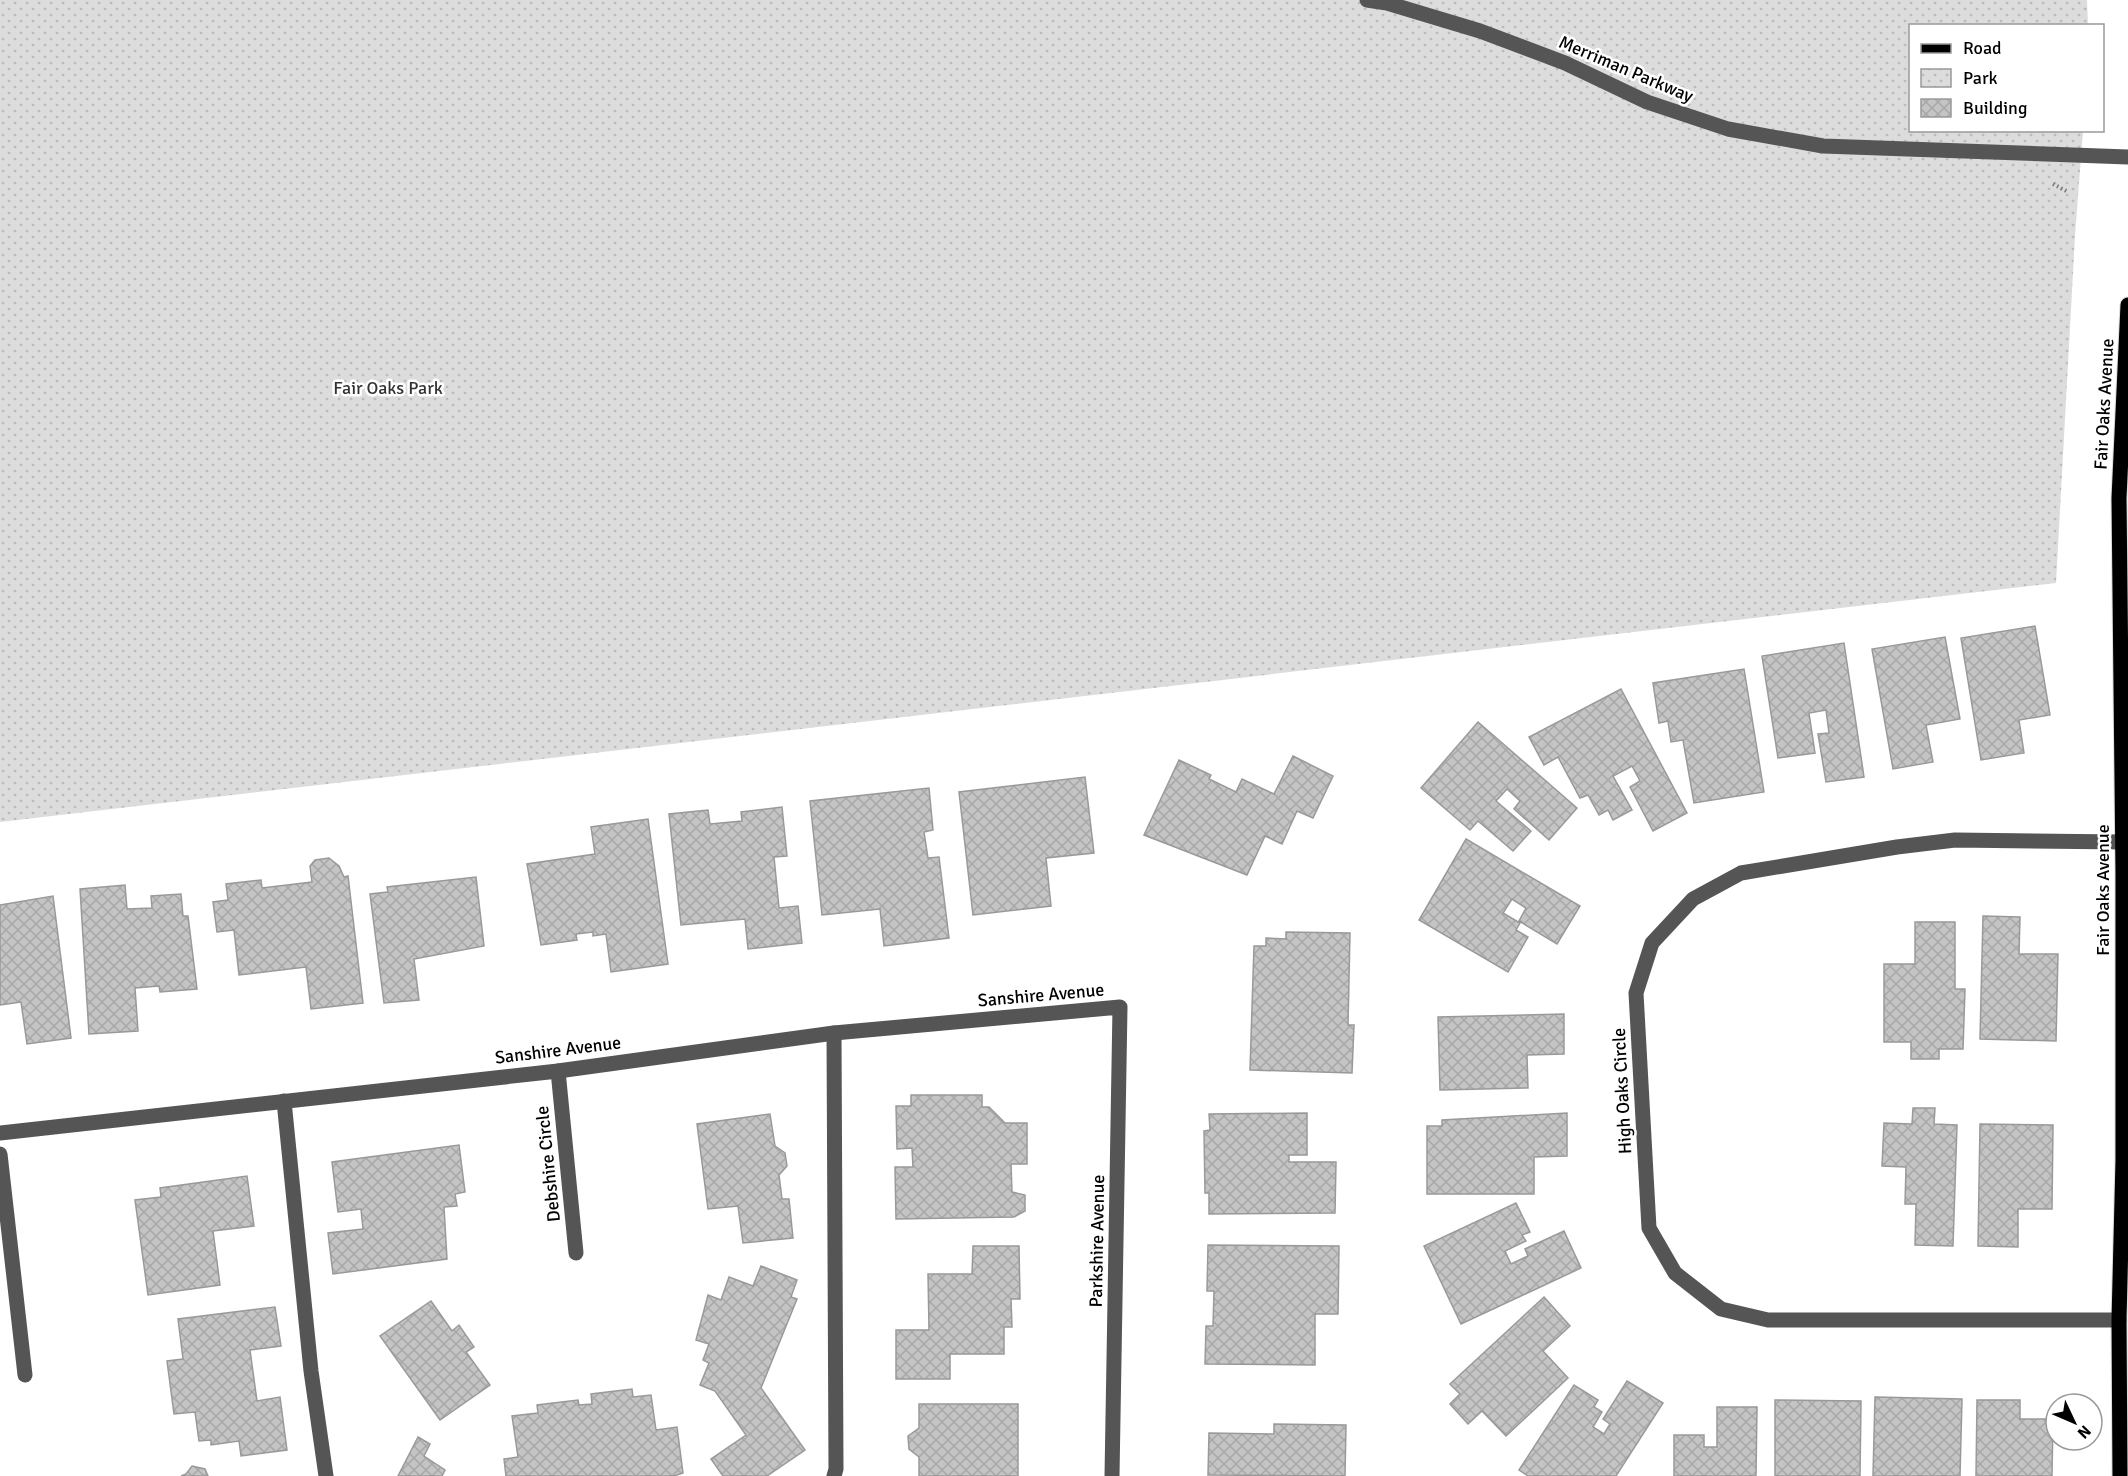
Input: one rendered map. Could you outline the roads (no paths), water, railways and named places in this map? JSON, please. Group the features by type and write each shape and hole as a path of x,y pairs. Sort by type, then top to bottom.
{"main road":[{"name":"Fair Oaks Avenue","path":"2120,1476 2125,1414 2119,1320 2124,1277 2126,873 2122,842 2119,498 2128,305"}],"street":[{"name":"Merriman Parkway","path":"1367,0 1387,3 1480,31 1565,63 1647,102 1728,129 1823,146 2128,157"},
{"name":"High Oaks Circle","path":"2119,1320 1768,1320 1721,1309 1675,1273 1648,1228 1636,993 1652,943 1693,899 1741,873 1955,840 2122,842"},
{"name":"Sanshire Avenue","path":"0,1133 558,1071 834,1033 1120,1007"},
{"name":"Parkshire Avenue","path":"1112,1476 1120,1007"},
{"path":"834,1033 836,1469 834,1476"},
{"name":"Debshire Circle","path":"558,1071 576,1253"},
{"path":"284,1101 311,1371 326,1476"},
{"path":"0,1155 25,1375"}],"park label":[{"name":"Fair Oaks Park","path":"388,388"}]}
